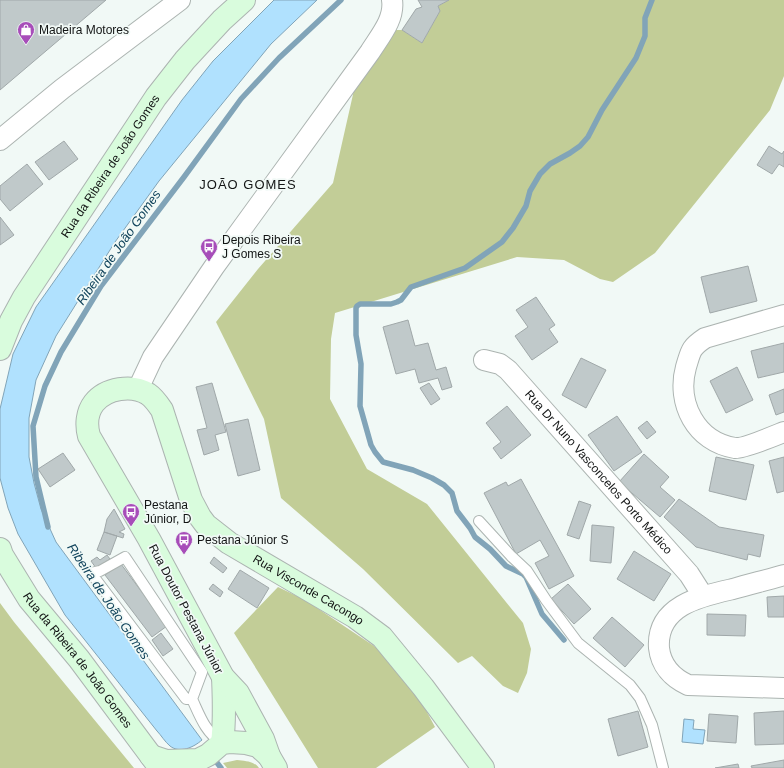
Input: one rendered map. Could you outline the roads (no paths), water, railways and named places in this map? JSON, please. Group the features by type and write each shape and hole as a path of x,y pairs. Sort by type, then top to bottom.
{"main road":[{"name":"Rua da Ribeira de João Gomes","path":"0,349 11,321 24,297 156,97 185,60 222,20 244,0"},
{"name":"Rua Doutor Pestana Júnior","path":"138,389 118,389 108,393 94,403 90,409 88,418 87,428 89,436 149,539 223,677 238,692 263,739 272,762"},
{"name":"Rua Visconde Cacongo","path":"138,389 148,394 156,401 162,410 191,500 206,525 229,544 355,617 382,637 483,768"},
{"name":"Rua da Ribeira de João Gomes","path":"0,549 30,599 79,659 156,762"},
{"path":"202,757 224,724 225,708 223,677"},
{"path":"156,762 202,757 246,743 258,746 272,762"}],"street":[{"path":"0,140 62,89 180,0"},
{"path":"138,389 152,357 214,267 370,52 388,22 393,7 392,0"},
{"path":"784,315 705,338 695,344 691,351 684,377 683,388 688,411 693,421 716,442 737,448 784,432"},
{"name":"Rua Dr Nuno Vasconcelos Porto Médico","path":"484,360 500,364 508,370 689,574 703,596"},
{"path":"784,576 703,596 687,602 674,611 668,619 660,637 659,648 665,666 671,674 679,681 688,685 784,688"}],"lane":[{"path":"479,521 510,556 527,571 546,600 578,643 630,685 640,698 652,725 663,768"},
{"path":"192,699 186,699 91,573 100,571 125,557 202,672 192,699 205,728 215,738 202,757"}],"water":[{"path":"274,0 317,0 271,44 159,181 115,242 56,336 36,380 29,418 29,457 41,509 56,542 202,740 187,749 178,749 170,746 165,741 65,615 18,534 8,508 0,478 0,409 13,354 36,307 182,100 213,61"},
{"path":"684,719 694,720 693,729 705,730 703,744 682,742"}],"waterway":[{"name":"Ribeira de João Gomes","path":"48,527 36,477 33,426 45,386 61,352 101,286 241,99 279,58 341,0"},
{"path":"564,640 542,614 526,577 506,566 490,549 475,537 457,511 452,493 444,485 413,470 383,462 375,452 371,445 360,406 361,364 356,335 356,308 360,304 391,304 397,302 401,300 411,287 465,268 502,242 513,228 526,206 530,191 540,174 550,164 580,146 588,137 602,110 636,58 645,36 645,18 652,0"},
{"name":"Ribeira de João Gomes","path":"212,756 221,768"}],"place":[{"name":"Madeira Motores","path":"26,45"},
{"name":"Depois Ribeira J Gomes S","path":"209,262"},
{"name":"Pestana Júnior, D","path":"131,527"},
{"name":"Pestana Júnior S","path":"184,555"}],"district":[{"name":"JOÃO GOMES","path":"248,184"}]}
